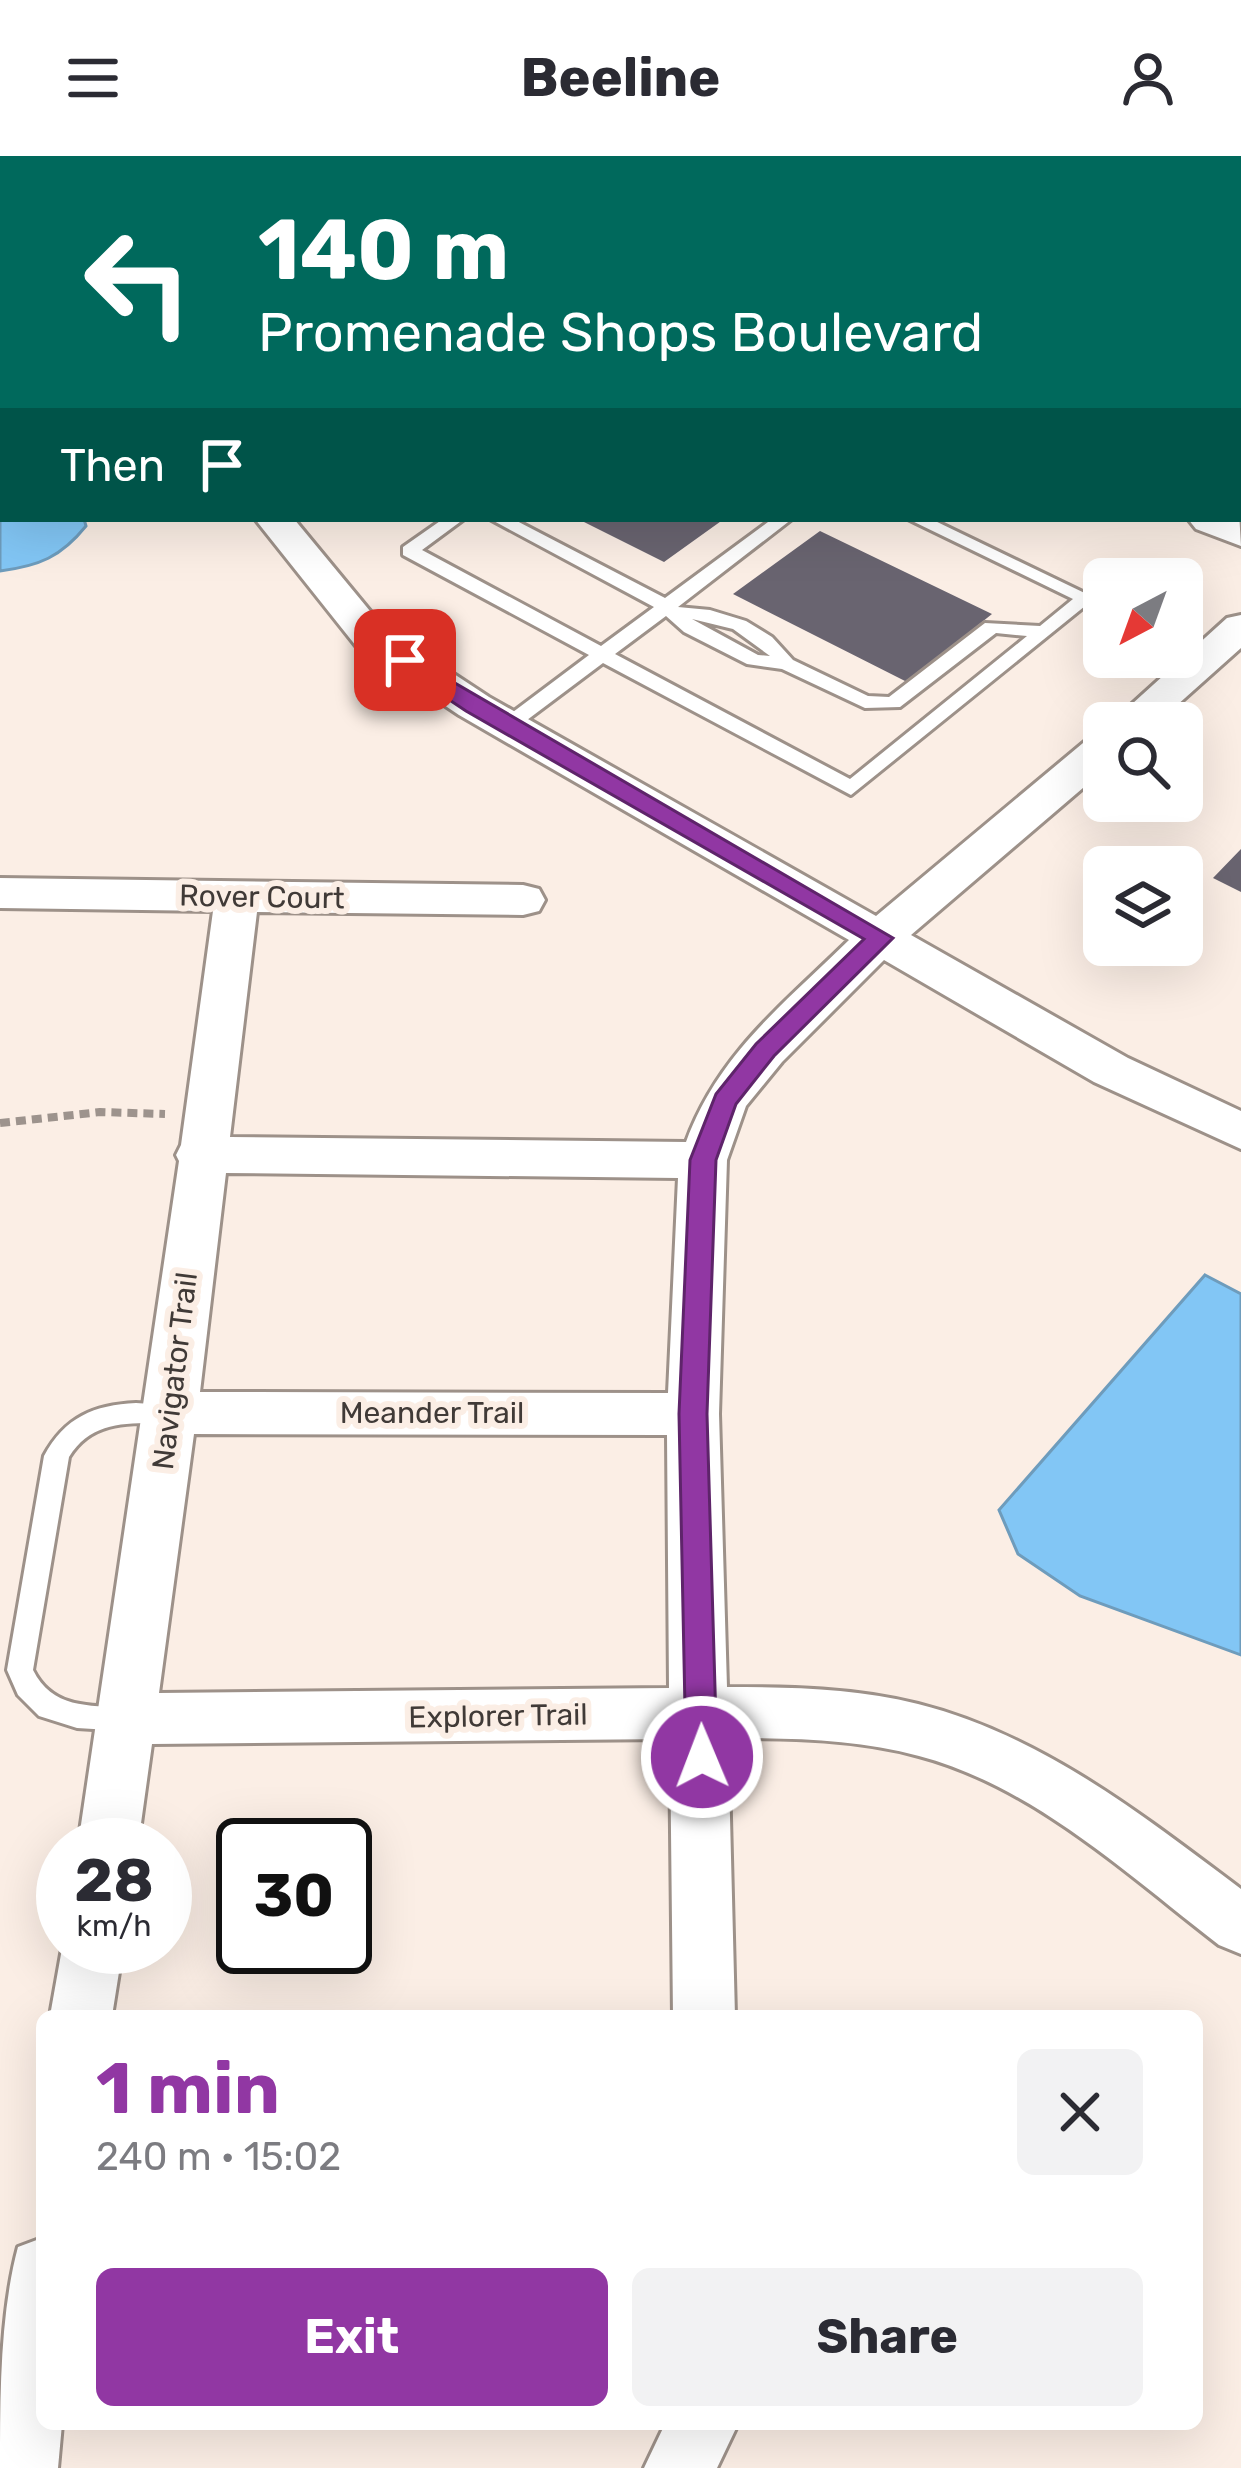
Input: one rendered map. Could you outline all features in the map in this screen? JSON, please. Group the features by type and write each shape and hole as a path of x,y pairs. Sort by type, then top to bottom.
{"street":[{"path":"276,522 370,637 508,725 1111,1070 1241,1131"},
{"path":"1156,702 1241,627"},
{"path":"704,2010 693,1414 703,1160 724,1100 751,1067 880,938 1083,766"},
{"name":"Rover Court","path":"0,893 524,900"},
{"name":"Navigator Trail","path":"112,1818 171,1413 237,897"},
{"path":"204,1135 703,1160"},
{"name":"Meander Trail","path":"171,1413 693,1414"},
{"name":"Explorer Trail","path":"128,1719 701,1714 832,1717 894,1725 959,1742 1106,1821 1241,1925"},
{"path":"82,2010 88,1974"},
{"path":"0,2272 36,2274"},
{"path":"23,2468 36,2335"},
{"path":"679,2468 700,2430"}],"lane":[{"path":"451,522 409,550 600,657 851,788 1086,598 923,522"},
{"path":"505,522 673,609 691,628 754,660 786,664 865,703 893,703 992,627 1044,632"},
{"path":"508,725 673,609 779,522"},
{"path":"128,1719 64,1717 41,1707 27,1690 20,1670 57,1456 64,1440 89,1419 106,1413 171,1413"}],"path":[{"path":"0,1124 100,1112 204,1135"}],"water":[{"path":"0,522 85,522 68,545 48,558 0,571"},
{"path":"1205,1275 1241,1294 1241,1655 1080,1596 1018,1554 999,1510"}],"building":[{"path":"584,522 720,522 664,562"},
{"path":"820,531 992,614 907,682 733,594"},
{"path":"1241,849 1241,892 1213,878"}],"route":[{"path":"405,660 474,706 880,938 765,1050 724,1100 703,1160 693,1414 702,1757"}]}
